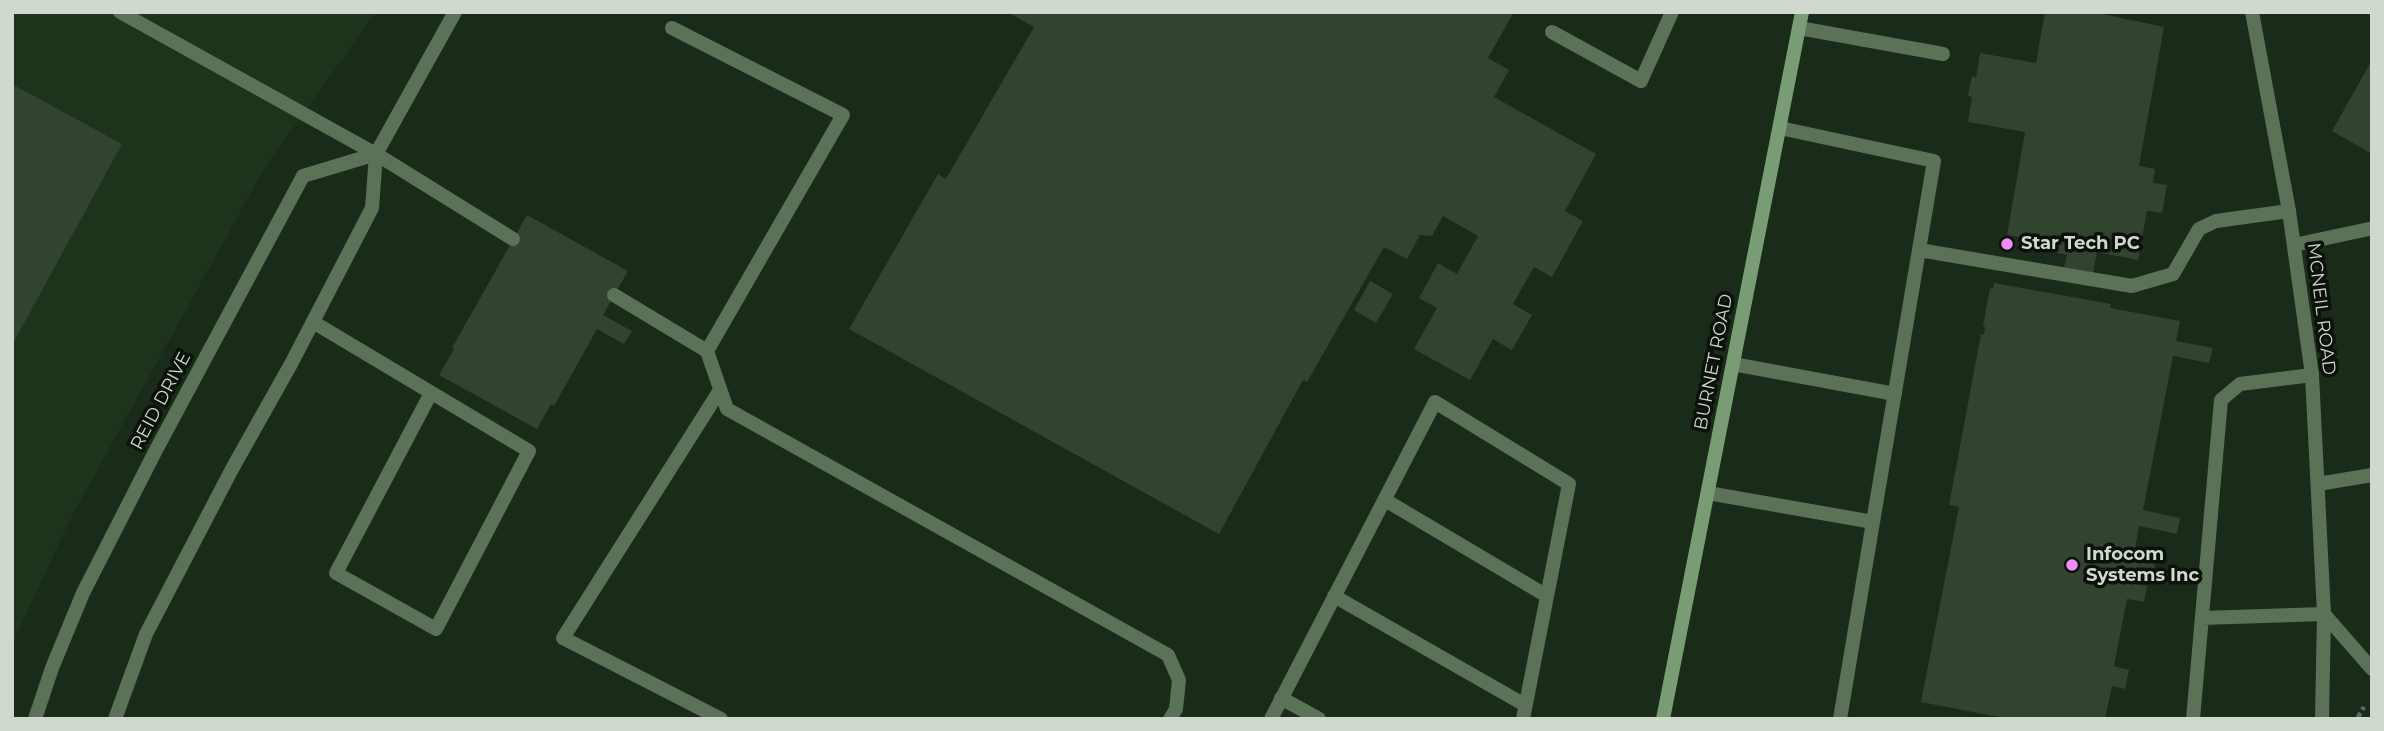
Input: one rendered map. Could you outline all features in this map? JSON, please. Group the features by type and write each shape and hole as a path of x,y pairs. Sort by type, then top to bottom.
{"main road":[{"name":"BURNET ROAD","path":"1663,719 1802,12"}],"street":[{"path":"120,12 376,155 513,239"},
{"path":"115,719 146,634 372,208 376,155 455,12"},
{"path":"1552,32 1641,81 1672,12"},
{"name":"MCNEIL ROAD","path":"2252,12 2289,211 2312,376 2324,614 2322,719"},
{"path":"672,28 843,115 707,351"},
{"path":"1799,28 1943,54"},
{"path":"1780,128 1934,161 1840,719"},
{"name":"REID DRIVE","path":"35,719 52,668 83,593 156,450 303,176 376,155"},
{"path":"1919,250 2132,286 2173,274 2199,229 2216,221 2289,211"},
{"path":"2294,245 2369,229"},
{"path":"614,295 707,351 727,410 1168,656 1179,680 1176,709 1170,719"},
{"path":"313,322 529,451 436,629 336,573 431,393"},
{"path":"1733,364 1895,394"},
{"path":"2193,719 2221,400 2240,384 2312,376"},
{"path":"720,390 563,638 721,719"},
{"path":"1270,719 1334,596 1436,402 1569,484 1524,712 1334,596"},
{"path":"2318,484 2372,475"},
{"path":"1708,493 1873,522"},
{"path":"1385,500 1547,596"},
{"path":"2202,618 2324,614 2372,668"},
{"path":"1281,698 1318,719"}],"path":[{"path":"2357,719 2364,707"}],"shaded area":[{"path":"12,12 376,12 264,169 72,516 12,644"}],"building":[{"path":"1007,12 1514,12 1488,58 1509,70 1494,97 1596,154 1565,211 1583,221 1552,277 1534,267 1513,304 1532,315 1512,350 1493,339 1470,380 1414,349 1437,308 1419,298 1438,263 1457,274 1478,236 1443,216 1432,236 1420,235 1407,259 1384,247 1307,382 1303,380 1219,534 849,329 938,174 946,179 1034,27"},
{"path":"2045,12 2093,12 2164,27 2139,166 2155,169 2153,183 2167,185 2162,213 2147,211 2138,260 2097,252 2093,273 2064,268 2067,255 2037,249 2039,241 2007,235 2025,132 1968,122 1972,97 1968,96 1972,76 1976,78 1980,53 2036,63"},
{"path":"2372,60 2372,154 2332,131"},
{"path":"12,84 122,144 12,345"},
{"path":"527,215 628,271 603,315 632,331 624,344 597,329 554,406 551,404 537,429 439,375"},
{"path":"1370,281 1393,294 1376,323 1354,310"},
{"path":"1994,283 2111,304 2110,308 2180,321 2176,341 2213,348 2209,363 2173,356 2143,510 2180,518 2177,534 2139,526 2135,549 2139,550 2137,559 2155,563 2152,578 2133,574 2131,583 2147,586 2144,602 2127,599 2114,666 2129,670 2125,689 2112,686 2105,719 2009,719 1921,702 1959,507 1949,505 1981,334 1984,335 1983,326 1990,288 1993,289"}],"place":[{"name":"Star Tech PC","path":"2007,244"},
{"name":"Infocom Systems Inc","path":"2072,565"}]}
